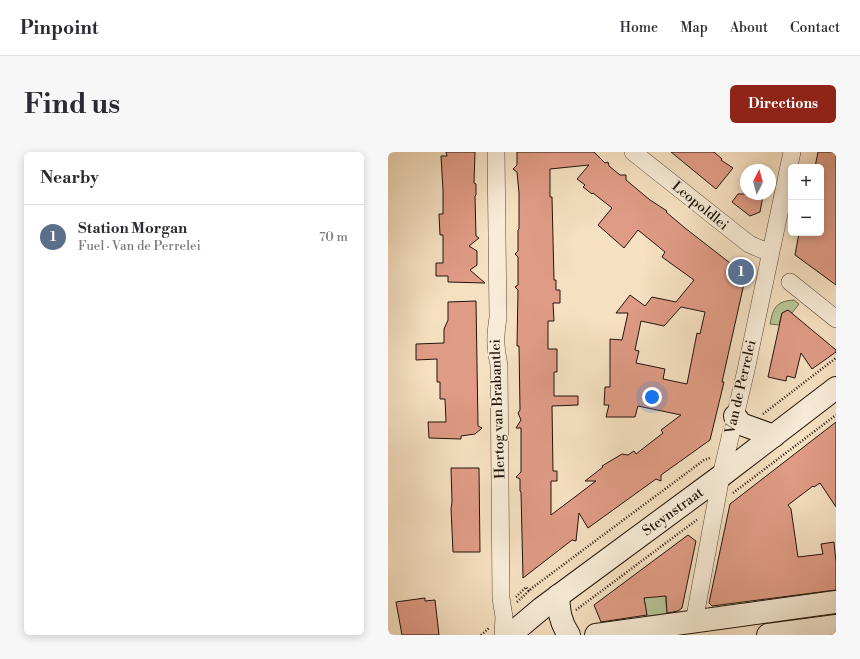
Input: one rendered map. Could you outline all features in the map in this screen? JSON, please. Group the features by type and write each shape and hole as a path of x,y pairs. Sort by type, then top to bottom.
{"street":[{"name":"Hertog van Brabantlei","path":"496,152 498,318 495,334 495,346 499,364 501,598 506,622 503,635"},
{"name":"Leopoldlei","path":"633,152 749,244 770,254"},
{"name":"Van de Perrelei","path":"694,622 721,476 728,449 744,422 770,254 792,152"},
{"path":"790,282 836,319"},
{"name":"Steynstraat","path":"506,622 563,616 721,476 836,388"},
{"path":"744,422 774,436"},
{"path":"596,635 836,602"},
{"path":"768,635 803,633 836,626"}],"path":[{"path":"744,422 760,416 836,358"},
{"path":"563,616 577,610 836,415"},
{"path":"481,635 492,625 494,621 506,622 532,588 704,460 718,455 728,449"}],"green space":[{"path":"794,300 799,304 792,313 788,310 782,313 779,325 770,324 772,314 776,306 783,302"},
{"path":"664,582 667,614 647,616 644,598 654,592"}],"building":[{"path":"446,152 475,152 474,183 476,184 476,236 479,238 469,246 477,251 477,265 470,270 485,283 448,282 448,276 436,276 436,263 443,263 443,235 440,235 439,214 443,214 441,156 447,156"},
{"path":"517,152 594,152 605,163 608,162 609,166 620,175 626,175 626,180 650,200 667,211 666,212 685,228 743,273 745,279 722,382 724,382 710,440 661,475 661,481 656,479 588,528 579,513 576,541 572,540 523,578 521,492 520,479 516,477 521,472 521,428 516,428 521,420 518,413 520,410 519,346 517,346 518,290 515,287 518,285 518,257 515,254 518,251 519,193 517,172 513,169 517,165","holes":["589,165 577,179 585,185 583,187 612,208 598,225 624,248 638,230 665,252 662,257 694,280 676,302 652,297 645,306 630,295 616,313 628,313 622,340 610,339 610,387 605,387 604,405 609,405 606,417 635,417 638,406 681,415 661,430 663,433 636,454 634,451 628,455 622,454 602,466 603,467 585,481 596,481 551,515 551,481 557,481 557,471 553,471 552,406 578,405 578,396 554,396 554,372 557,372 557,349 548,349 548,321 554,321 553,303 560,303 560,290 556,290 556,280 554,280 550,169","681,307 705,312 700,334 697,333 687,384 663,379 665,369 636,363 639,351 635,350 641,321 664,326"]},
{"path":"671,152 714,152 722,159 721,160 733,168 716,189"},
{"path":"818,152 836,152 836,285 795,255 798,236 824,236 824,164 816,164"},
{"path":"738,194 740,194 740,200 762,200 760,212 750,216 732,202"},
{"path":"476,301 478,426 482,428 475,434 461,436 461,439 429,438 428,422 446,422 445,399 440,399 440,382 437,382 437,359 416,360 416,344 444,343 444,329 448,320 448,302"},
{"path":"788,310 836,350 836,352 812,369 801,353 795,378 787,376 786,381 768,377 782,313"},
{"path":"836,422 836,507 820,483 814,487 813,486 788,505 791,509 798,557 823,554 821,544 834,542 836,590 712,606 709,603 730,504"},
{"path":"451,468 479,468 480,552 453,552"},
{"path":"688,535 696,541 682,608 678,611 667,613 666,596 644,598 647,615 601,622 594,605"},
{"path":"425,598 425,601 435,600 439,635 402,635 396,602"}],"place":[{"name":"Station Morgan","path":"741,272"}]}
